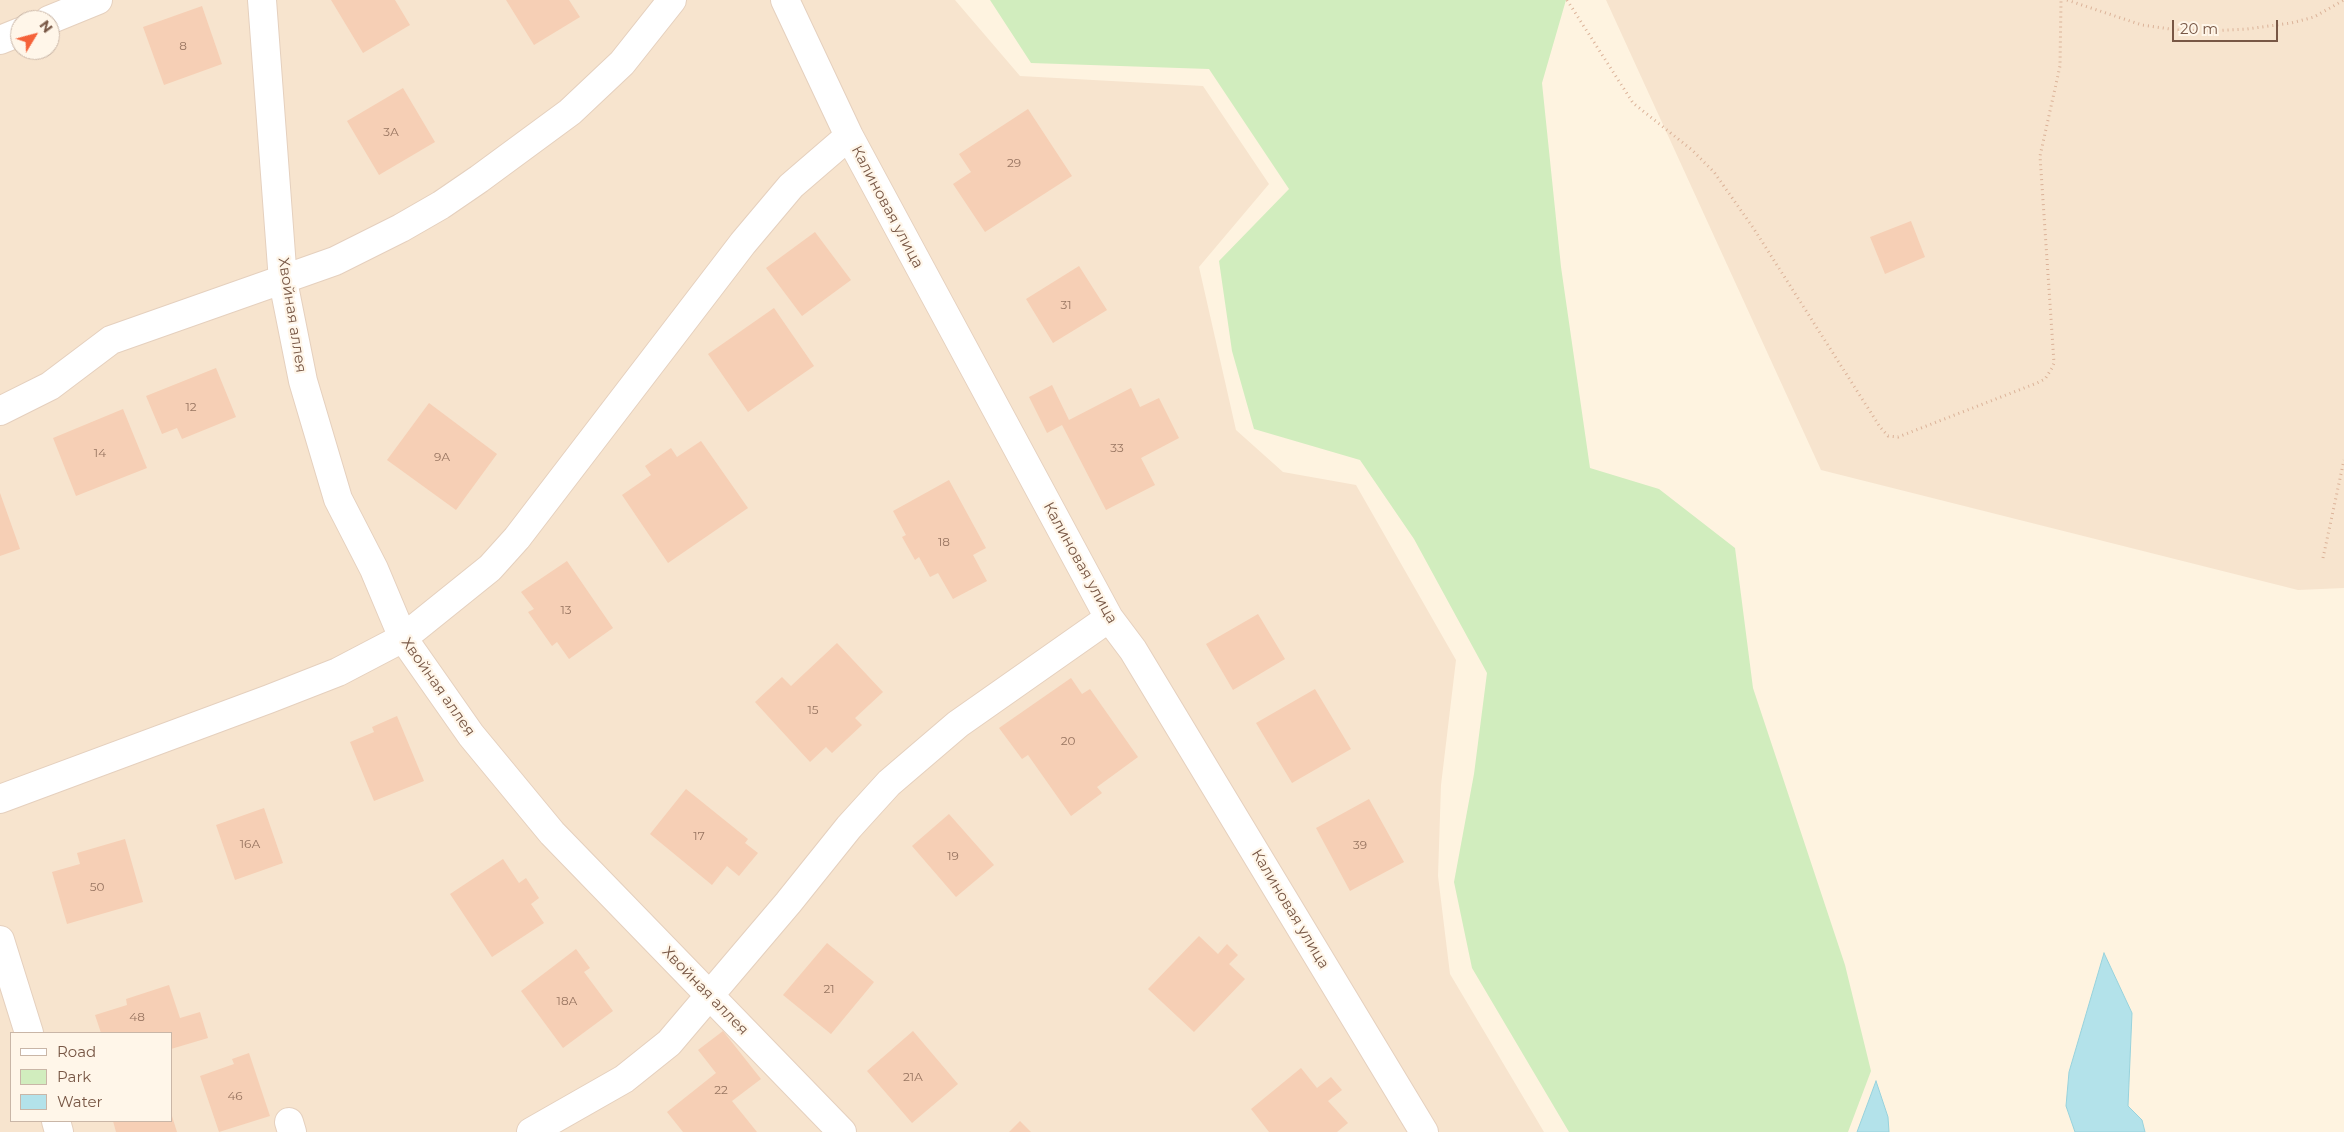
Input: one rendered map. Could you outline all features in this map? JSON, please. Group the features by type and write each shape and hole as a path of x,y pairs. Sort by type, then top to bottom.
{"lane":[{"path":"60,16 98,0"},
{"name":"Хвойная аллея","path":"262,0 284,281 303,381 338,499 374,569 403,638 471,735 552,833 842,1132"},
{"path":"0,411 50,386 101,348 122,336 284,281 344,257 441,205 570,112 622,63 672,0"},
{"name":"Калиновая улица","path":"784,0 849,136 1109,618 1133,650 1424,1132"},
{"path":"0,799 304,686 338,672 403,638 490,568 517,538 743,243 791,186 849,136"},
{"path":"532,1132 624,1079 669,1043 849,827 889,783 958,724 1109,618"},
{"path":"0,940 29,1032"}],"path":[{"path":"1567,0 1633,103 1692,150 1714,172 1754,229 1880,427 1888,436 1898,437 2037,383 2045,379 2054,363 2040,156 2060,66 2061,0"},
{"path":"2067,0 2142,25 2206,32 2247,30 2290,23 2314,17 2344,0"},
{"path":"2323,558 2344,460"}],"shaded area":[{"path":"0,0 955,0 1020,76 1203,86 1269,184 1199,267 1236,430 1283,472 1356,485 1456,660 1441,785 1438,876 1450,974 1544,1132 0,1132"},
{"path":"1606,0 2344,0 2344,588 2298,590 1821,470"}],"green space":[{"path":"990,0 1566,0 1542,83 1561,267 1590,468 1659,489 1735,548 1753,688 1845,965 1871,1071 1848,1132 1569,1132 1472,968 1454,882 1474,774 1487,673 1414,539 1360,460 1254,429 1232,351 1219,261 1289,189 1209,69 1031,63"}],"water":[{"path":"2104,953 2132,1013 2128,1106 2142,1120 2145,1132 2075,1132 2066,1106 2069,1072"},
{"path":"1876,1081 1888,1117 1889,1132 1857,1132"}],"building":[{"path":"331,0 395,0 410,25 363,53"},
{"path":"506,0 569,0 580,17 534,45"},
{"path":"202,6 222,64 164,85 143,27"},
{"path":"403,88 435,142 379,175 347,121"},
{"path":"1028,109 1072,176 985,232 953,184 971,172 959,154"},
{"path":"1911,221 1925,257 1885,274 1870,237"},
{"path":"815,232 851,280 802,316 766,268"},
{"path":"1079,266 1107,310 1053,343 1026,299"},
{"path":"774,308 814,366 748,412 708,354"},
{"path":"216,368 236,417 182,439 177,428 162,434 146,396"},
{"path":"1052,385 1069,420 1131,388 1140,407 1159,398 1179,438 1141,458 1155,485 1106,510 1062,425 1047,433 1029,397"},
{"path":"429,403 497,454 456,510 387,460"},
{"path":"123,409 147,468 76,496 53,438"},
{"path":"701,441 748,508 668,563 622,495 651,475 645,466 671,448 677,457"},
{"path":"949,480 986,548 973,555 987,581 953,599 938,573 930,577 919,557 915,560 902,537 906,535 893,511"},
{"path":"0,493 20,549 0,556"},
{"path":"567,561 613,628 569,659 557,642 552,646 528,612 534,609 521,592"},
{"path":"1258,614 1285,659 1233,690 1206,644"},
{"path":"837,643 883,692 855,718 862,725 832,753 826,747 810,762 755,702 782,677 791,686"},
{"path":"1071,678 1082,694 1090,689 1138,757 1097,787 1102,793 1071,816 1028,755 1022,759 999,728"},
{"path":"1315,689 1351,749 1292,783 1256,723"},
{"path":"397,716 424,781 374,801 350,742 374,732 372,727"},
{"path":"686,789 748,839 745,843 758,853 739,876 727,866 712,885 650,834"},
{"path":"1369,799 1404,862 1350,891 1316,828"},
{"path":"264,808 283,863 235,880 216,825"},
{"path":"949,814 994,865 956,897 912,846"},
{"path":"125,839 143,902 67,924 52,872 80,864 77,853"},
{"path":"503,859 519,883 526,878 539,898 531,904 544,923 492,957 450,894"},
{"path":"1199,936 1218,954 1227,944 1238,955 1229,964 1245,979 1194,1032 1148,989"},
{"path":"827,943 874,982 831,1034 783,995"},
{"path":"576,949 590,968 584,972 613,1011 563,1048 521,991"},
{"path":"169,985 180,1018 200,1012 208,1038 172,1049 172,1032 101,1032 95,1015 127,1005 126,999"},
{"path":"723,1031 761,1079 732,1101 757,1132 683,1132 667,1112 716,1073 698,1050"},
{"path":"913,1031 958,1084 912,1123 867,1071"},
{"path":"249,1053 270,1116 219,1132 200,1076 234,1064 232,1059"},
{"path":"1301,1068 1317,1088 1331,1077 1342,1090 1328,1101 1348,1123 1337,1132 1269,1132 1251,1109"},
{"path":"172,1116 177,1132 116,1132 113,1122 172,1122"},
{"path":"1020,1121 1031,1132 1009,1132"}]}
